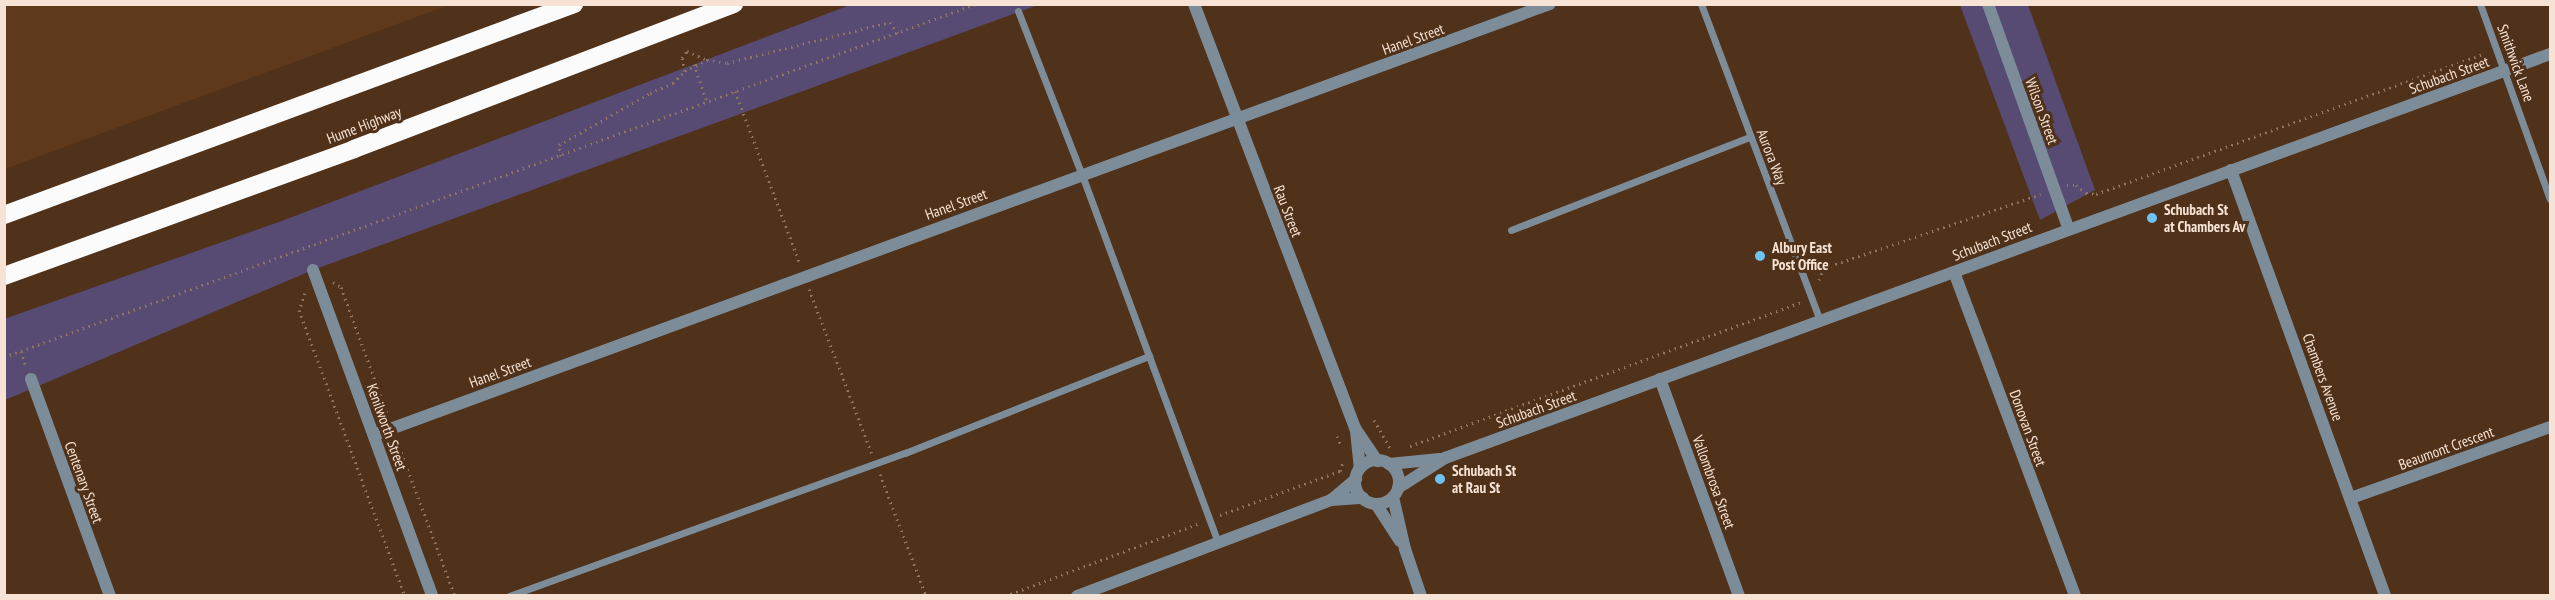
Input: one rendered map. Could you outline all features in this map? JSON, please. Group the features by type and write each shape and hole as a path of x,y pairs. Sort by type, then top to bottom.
{"highway":[{"path":"4,215 574,4"},
{"name":"Hume Highway","path":"4,276 354,149 734,4"}],"street":[{"name":"Rau Street","path":"1194,4 1355,428 1358,474"},
{"name":"Hanel Street","path":"374,435 1550,4"},
{"name":"Wilson Street","path":"1988,4 2068,228"},
{"name":"Schubach Street","path":"1396,492 1445,458 2068,228 2550,54"},
{"name":"Chambers Avenue","path":"2231,171 2385,596"},
{"name":"Kenilworth Street","path":"312,270 432,596"},
{"name":"Donovan Street","path":"1954,272 2074,596"},
{"name":"Centenary Street","path":"31,379 110,596"},
{"name":"Vallombrosa Street","path":"1660,379 1739,596"},
{"name":"Beaumont Crescent","path":"2351,498 2550,427"},
{"name":"Rau Street","path":"1355,428 1386,459"},
{"name":"Schubach Street","path":"1386,459 1445,458"},
{"path":"1331,500 1358,474 1386,459 1396,472 1396,492 1405,549 1421,596"},
{"path":"1358,474 1357,490 1363,498"},
{"path":"1376,504 1396,492"},
{"path":"1077,596 1100,592 1218,543 1331,500 1363,498 1376,504 1405,549"}],"lane":[{"name":"Aurora Way","path":"1701,4 1820,320"},
{"name":"Smithwick Lane","path":"2480,4 2550,199"},
{"path":"1018,11 1082,175 1218,543"},
{"path":"1511,230 1750,137"},
{"path":"510,596 876,462 1149,356"}],"path":[{"path":"4,357 976,4"},
{"path":"685,71 682,58 687,51 707,60 727,63 890,22 898,34"},
{"path":"1401,449 1811,298 1824,268 2072,184 2086,193 2096,194 2496,49"},
{"path":"561,156 559,145 650,93 673,83 694,64 707,60"},
{"path":"694,64 707,102"},
{"path":"1374,420 1386,459"},
{"path":"1337,436 1344,451"},
{"path":"1005,596 1340,471 1344,458"},
{"path":"876,462 926,596"}],"shaded area":[{"path":"5,4 449,4 449,5 5,169"},
{"path":"850,5 1038,5 313,270 5,400 4,319 279,222"},
{"path":"1960,5 2028,5 2095,190 2040,220"}],"place":[{"name":"Schubach St at Chambers Av","path":"2152,218"},
{"name":"Albury East Post Office","path":"1760,256"},
{"name":"Schubach St at Rau St","path":"1440,479"}]}
